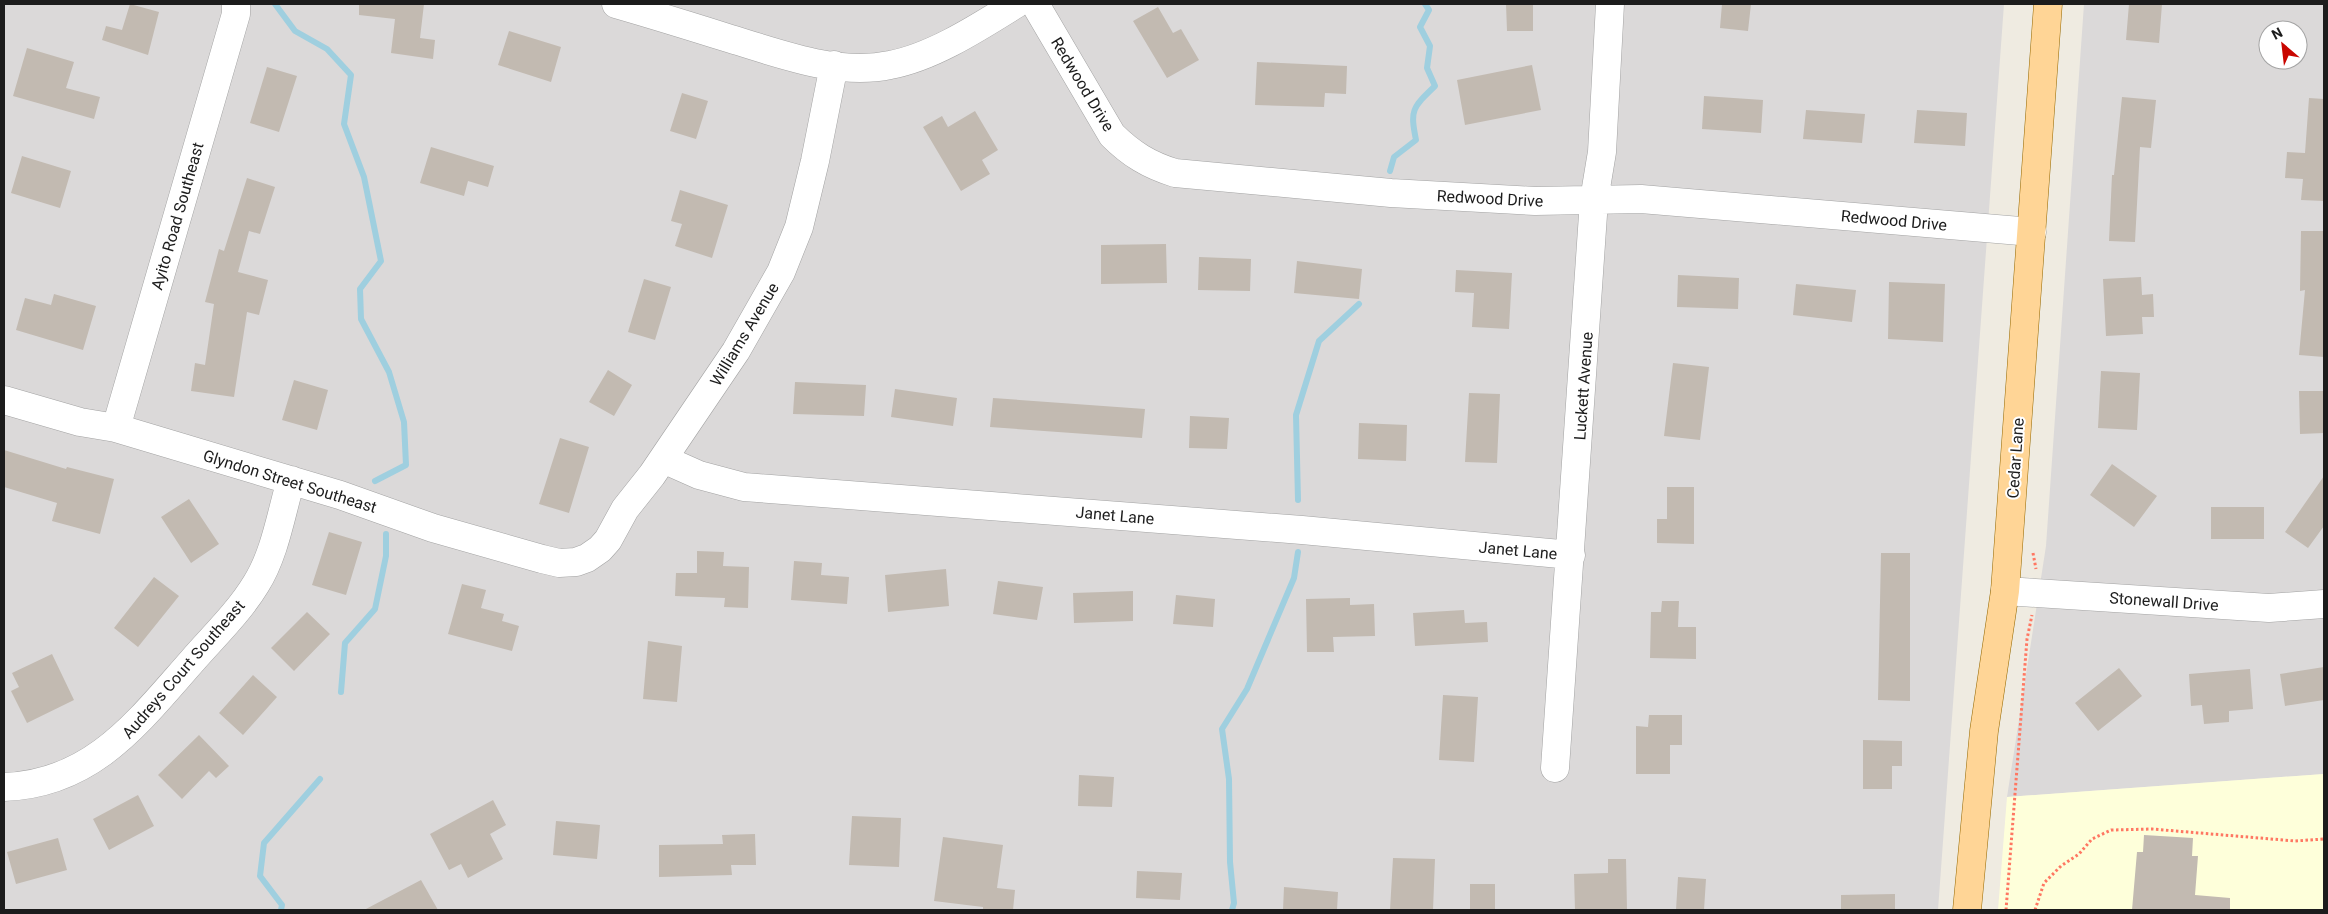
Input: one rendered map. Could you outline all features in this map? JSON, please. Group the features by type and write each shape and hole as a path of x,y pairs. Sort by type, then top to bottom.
{"main road":[{"name":"Cedar Lane","path":"1967,910 1984,731 2005,591 2048,4"}],"street":[{"name":"Ayito Road Southeast","path":"116,428 236,14 236,4"},
{"path":"616,4 794,58 861,68 890,65 917,58 935,50 1016,4"},
{"name":"Redwood Drive","path":"1035,4 1112,134 1130,152 1151,166 1175,174 1391,193 1535,201 1641,199 2032,232"},
{"name":"Luckett Avenue","path":"1555,768 1594,200 1602,152 1610,4"},
{"name":"Williams Avenue","path":"576,562 587,558 608,540 625,509 663,459 736,351 781,272 799,227 815,161 834,65"},
{"name":"Glyndon Street Southeast","path":"4,400 80,422 116,428 340,494 433,528 542,559 559,563 576,562"},
{"name":"Janet Lane","path":"663,459 699,475 744,487 1233,524 1570,555"},
{"name":"Audreys Court Southeast","path":"4,787 40,784 74,771 96,759 119,742 233,614 256,584 270,555 291,480"},
{"name":"Stonewall Drive","path":"2005,591 2268,608 2324,604"}],"path":[{"path":"2035,910 2044,883 2061,866 2079,854 2092,839 2111,830 2152,829 2295,841 2324,839"}],"shaded area":[{"path":"4,4 2004,4 1938,910 4,910"},
{"path":"2084,4 2324,4 2324,774 2007,797 2046,546"},
{"path":"2324,774 2324,910 1998,910 2007,797"}],"building":[{"path":"130,4 159,12 148,55 102,40 106,26 122,30"},
{"path":"359,4 424,4 420,38 435,40 433,59 391,53 395,19 359,15"},
{"path":"1506,4 1533,4 1533,31 1507,31"},
{"path":"1722,4 1751,4 1748,31 1720,28"},
{"path":"2129,4 2162,4 2159,43 2126,40"},
{"path":"1158,7 1173,33 1181,29 1199,60 1167,78 1133,21"},
{"path":"509,31 561,47 551,82 498,65"},
{"path":"27,48 74,62 66,88 100,97 94,119 13,96"},
{"path":"1257,62 1347,66 1346,94 1325,93 1324,107 1255,105"},
{"path":"1532,65 1541,110 1465,125 1457,80"},
{"path":"267,67 297,76 279,132 250,123"},
{"path":"682,93 708,101 696,139 670,131"},
{"path":"1704,96 1763,100 1761,133 1702,129"},
{"path":"2122,97 2156,100 2151,148 2140,147 2135,242 2109,241 2112,175 2114,175"},
{"path":"2309,98 2324,99 2324,201 2301,200 2303,179 2285,178 2287,152 2305,153"},
{"path":"1806,110 1865,114 1862,143 1803,139"},
{"path":"1917,110 1967,113 1965,146 1914,143"},
{"path":"975,111 998,150 982,160 990,174 961,191 923,127 942,116 948,127"},
{"path":"431,147 494,166 488,187 468,181 464,196 420,183"},
{"path":"22,156 71,171 60,208 11,193"},
{"path":"247,178 275,187 260,234 249,231 238,272 268,280 259,315 247,312 234,397 191,391 195,363 205,365 214,304 205,302 219,249 224,251"},
{"path":"680,190 728,205 712,258 675,246 682,224 671,221"},
{"path":"2301,231 2324,231 2324,357 2299,355 2305,290 2300,291"},
{"path":"1166,244 1167,283 1101,284 1101,245"},
{"path":"1199,257 1251,259 1250,291 1198,290"},
{"path":"1297,261 1362,269 1359,299 1294,293"},
{"path":"1456,270 1512,273 1509,329 1472,327 1474,293 1455,292"},
{"path":"1678,275 1739,278 1738,309 1677,307"},
{"path":"2141,277 2142,295 2153,294 2154,317 2142,317 2143,334 2106,336 2103,279"},
{"path":"644,279 671,287 655,340 628,332"},
{"path":"1889,282 1945,284 1943,342 1888,339"},
{"path":"1796,284 1856,290 1852,322 1793,315"},
{"path":"54,294 96,306 83,350 16,330 25,298 51,305"},
{"path":"1673,363 1709,367 1700,440 1664,436"},
{"path":"608,370 632,385 614,416 589,402"},
{"path":"2101,371 2140,373 2137,430 2098,428"},
{"path":"294,380 328,390 317,430 282,420"},
{"path":"795,382 866,385 864,416 793,414"},
{"path":"895,389 957,398 953,426 891,417"},
{"path":"2299,391 2324,391 2324,433 2300,434"},
{"path":"1469,393 1500,394 1497,463 1465,462"},
{"path":"993,398 1145,409 1142,438 990,427"},
{"path":"1190,416 1229,418 1227,449 1189,448"},
{"path":"1359,423 1407,425 1406,461 1358,459"},
{"path":"560,438 589,447 569,513 539,504"},
{"path":"4,450 66,469 67,467 114,479 100,534 52,521 57,503 4,487"},
{"path":"2112,464 2157,496 2134,527 2090,495"},
{"path":"2324,476 2324,526 2308,548 2285,532"},
{"path":"1667,487 1694,487 1694,544 1657,543 1657,519 1667,519"},
{"path":"189,499 219,544 191,563 161,517"},
{"path":"2211,507 2264,507 2264,539 2211,539"},
{"path":"329,532 362,542 346,595 312,585"},
{"path":"697,551 724,552 723,566 749,567 748,608 724,607 725,598 675,596 676,573 697,573"},
{"path":"1881,553 1910,553 1910,701 1878,700"},
{"path":"794,561 822,563 821,575 849,577 847,604 791,600"},
{"path":"946,569 949,606 888,612 885,575"},
{"path":"154,577 179,596 138,647 114,628"},
{"path":"998,581 1043,587 1037,620 993,614"},
{"path":"462,584 486,590 481,608 504,614 502,621 519,626 512,651 448,634"},
{"path":"1133,591 1133,621 1074,623 1073,593"},
{"path":"1176,595 1215,599 1213,627 1173,624"},
{"path":"1350,598 1350,605 1374,604 1375,636 1333,637 1334,652 1307,652 1306,599"},
{"path":"1662,601 1679,601 1678,627 1696,627 1696,659 1650,658 1651,612 1661,612"},
{"path":"1464,610 1465,623 1487,622 1488,642 1415,646 1413,613"},
{"path":"307,612 330,634 294,671 271,648"},
{"path":"648,641 682,646 677,702 643,699"},
{"path":"52,654 74,700 27,723 11,691 19,687 12,673"},
{"path":"2324,667 2324,700 2285,706 2280,674"},
{"path":"2119,668 2142,696 2098,731 2075,703"},
{"path":"2250,669 2253,709 2229,711 2229,722 2204,724 2202,705 2191,706 2189,674"},
{"path":"253,675 277,697 243,735 219,713"},
{"path":"1443,695 1478,697 1474,762 1439,760"},
{"path":"1649,715 1682,715 1682,745 1670,745 1670,774 1636,774 1636,726 1648,727"},
{"path":"199,735 229,766 216,778 209,771 182,799 158,775"},
{"path":"1863,740 1902,741 1902,766 1892,766 1892,789 1863,789"},
{"path":"1079,775 1114,777 1112,807 1078,806"},
{"path":"138,795 154,826 109,850 93,819"},
{"path":"493,800 506,825 490,834 503,859 468,878 461,864 449,870 430,834"},
{"path":"852,816 901,818 899,867 849,865"},
{"path":"556,821 600,825 597,859 553,855"},
{"path":"755,834 756,865 731,865 732,875 659,877 659,845 723,844 722,835"},
{"path":"2144,835 2193,838 2192,856 2198,856 2195,895 2230,898 2230,910 2132,910 2137,852 2143,852"},
{"path":"943,837 1003,845 997,888 1015,890 1013,910 983,910 983,907 934,901"},
{"path":"58,838 67,870 16,884 7,852"},
{"path":"1393,858 1435,859 1433,910 1390,910"},
{"path":"1608,859 1626,859 1627,910 1575,910 1574,874 1608,873"},
{"path":"1137,871 1182,873 1180,900 1136,898"},
{"path":"1678,877 1706,879 1704,910 1676,910"},
{"path":"421,880 438,910 364,910"},
{"path":"1470,884 1495,884 1495,910 1470,910"},
{"path":"1284,887 1338,892 1337,910 1283,910"},
{"path":"1895,894 1895,910 1841,910 1841,895"}],"waterway":[{"path":"275,4 295,31 327,49 351,75 344,124 364,177 381,261 360,289 361,319 389,372 404,422 406,465 375,481"},
{"path":"1390,171 1394,157 1416,140 1413,122 1415,110 1421,100 1435,86 1427,68 1430,46 1420,27 1429,10 1425,4"},
{"path":"1298,500 1296,415 1319,341 1359,304"},
{"path":"341,692 345,643 375,609 386,556 386,534"},
{"path":"1232,910 1234,903 1230,862 1229,779 1222,729 1247,689 1294,578 1298,552"},
{"path":"281,910 282,905 260,876 264,843 320,779"}]}
